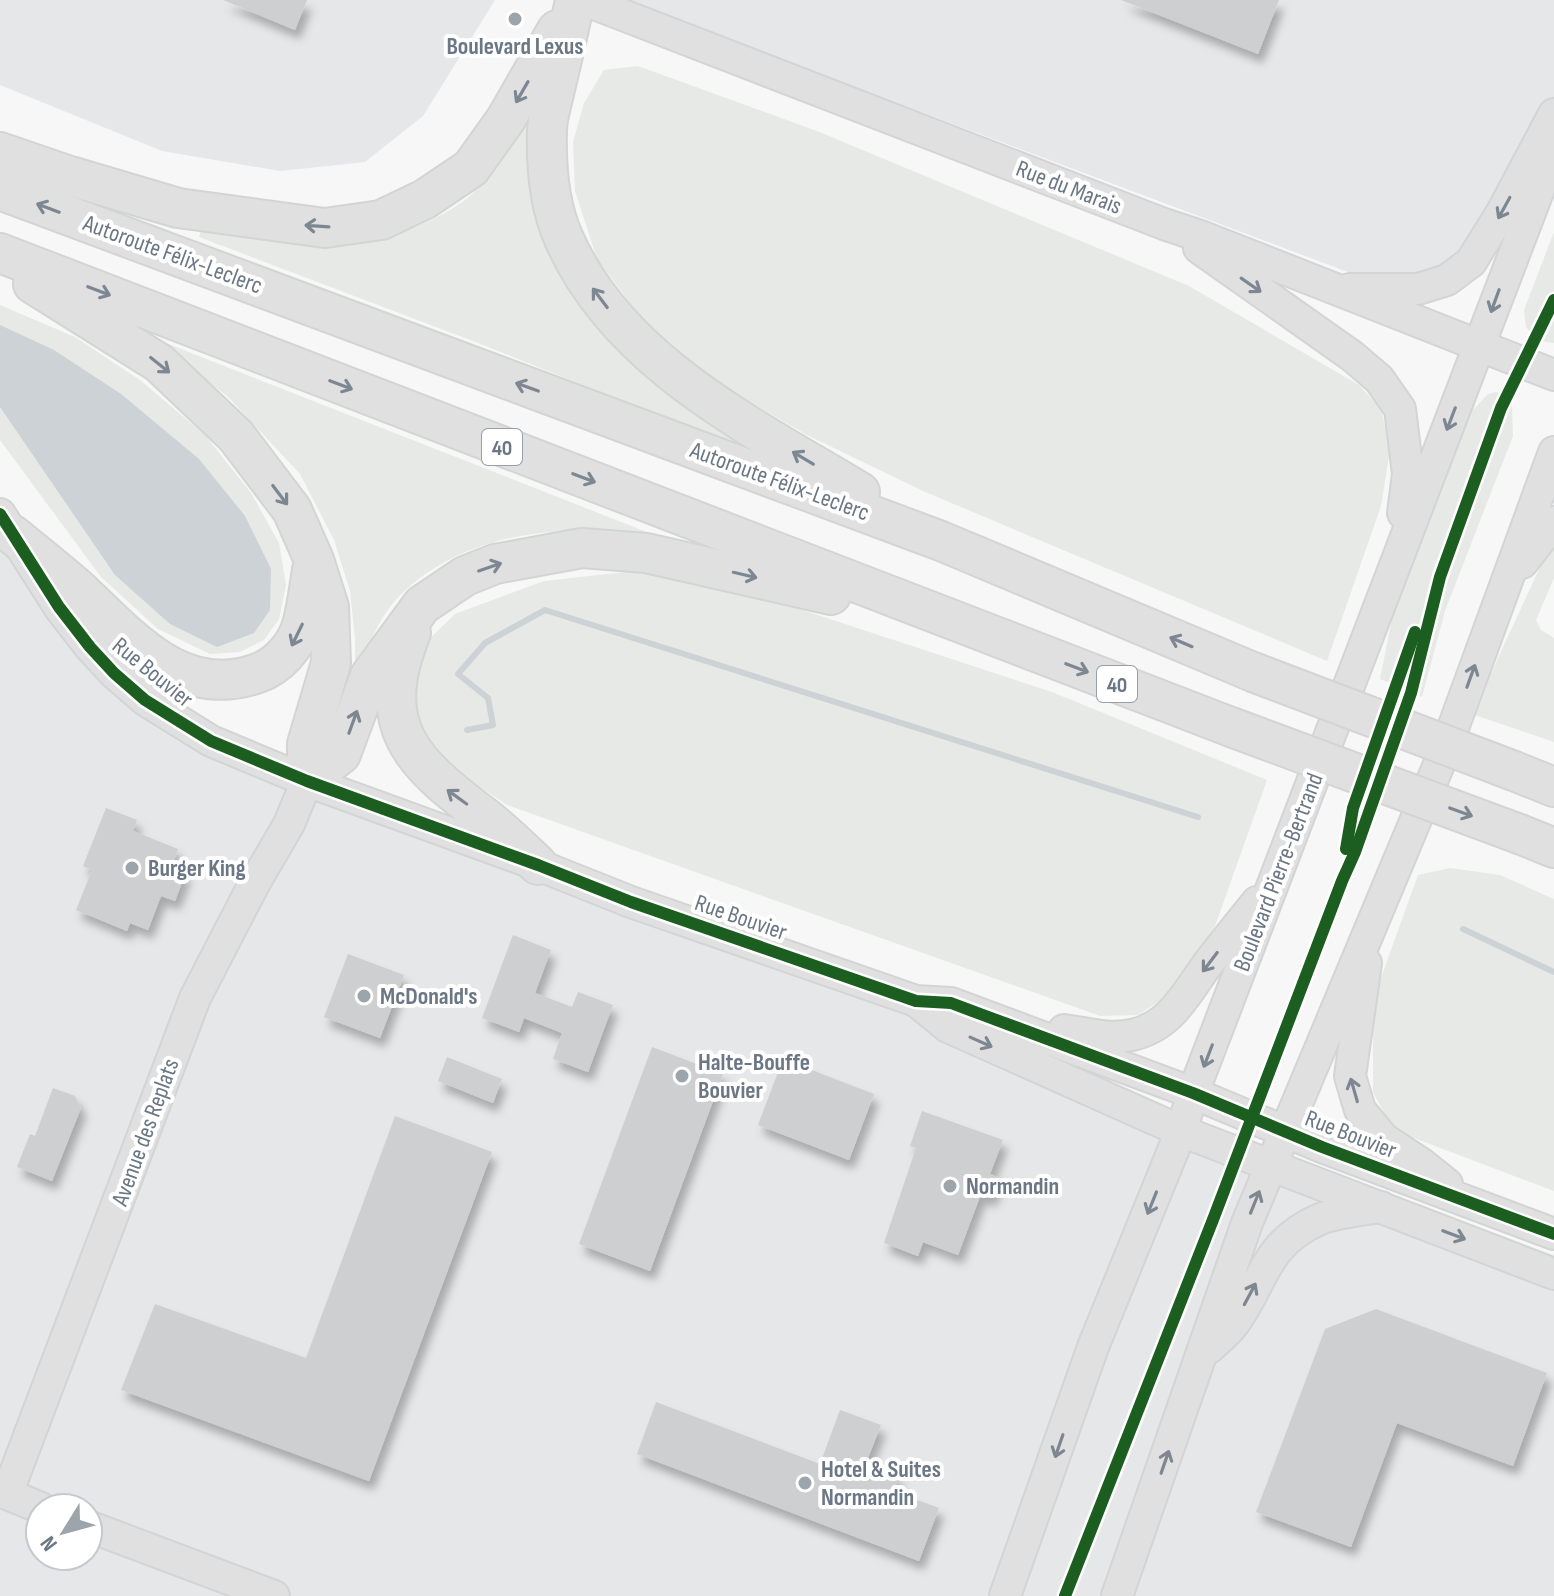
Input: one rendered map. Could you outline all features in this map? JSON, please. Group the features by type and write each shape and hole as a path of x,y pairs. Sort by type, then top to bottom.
{"highway":[{"path":"0,152 178,208 325,228 381,220 425,199 471,168 506,119 575,0"},
{"path":"575,0 547,127 549,182 563,237 584,276 612,313 658,361 708,401 941,541"},
{"name":"Autoroute Félix-Leclerc","path":"0,190 941,541 1253,672 1539,779"},
{"name":"40","path":"0,253 1231,727 1538,841"},
{"path":"0,264 159,363 236,436 292,510 314,560 329,607 331,663 307,744 307,781"},
{"path":"7,525 130,640 163,664 213,681 240,680 266,670 290,650 302,626 314,560"},
{"path":"307,781 341,754 370,676 422,605 465,576 495,564 582,548 646,553 802,588 1004,640"},
{"path":"422,605 405,648 398,679 397,714 404,737 411,752 444,787 485,817 538,865"}],"main road":[{"name":"Rue du Marais","path":"584,0 1554,375"},
{"path":"1332,289 1418,289 1447,280 1471,262 1502,212 1554,114"},
{"path":"1551,158 1550,203 1554,216"},
{"name":"Boulevard Pierre-Bertrand","path":"1005,1596 1093,1347 1181,1131 1551,158"},
{"path":"1164,224 1352,356 1379,379 1400,409 1408,474 1397,559"},
{"path":"1117,1596 1247,1223 1336,1004 1445,750 1554,452"},
{"path":"1504,587 1554,522"},
{"name":"Rue Bouvier","path":"7,525 59,607 114,673 145,700 211,741 307,781 631,902 916,1001 951,1003 1193,1093 1286,1132 1554,1234"},
{"name":"Avenue des Replats","path":"3,1493 195,998 289,824 307,781"},
{"path":"983,1015 1007,1016 1097,1037 1132,1035 1152,1029 1169,1017 1187,996 1205,968 1275,879"},
{"path":"1373,922 1350,1076 1360,1110 1384,1139 1422,1164 1467,1201"},
{"name":"Rue Bouvier","path":"916,1001 948,1027 1181,1131 1554,1274"},
{"path":"1202,1355 1235,1322 1264,1267 1276,1249 1290,1237 1322,1218 1381,1207"},
{"path":"3,1493 24,1501"},
{"path":"104,1532 274,1596"}],"shaded area":[{"path":"0,0 495,0 423,116 365,162 280,171 162,151 0,85"},
{"path":"622,0 1554,0 1554,97 1499,236 1396,290"},
{"path":"638,66 817,131 1189,286 1359,385 1381,409 1390,450 1381,506 1327,661 923,491 807,435 722,386 648,327 597,259 575,191 573,142 584,103 604,70"},
{"path":"526,106 536,111 548,234 748,438 742,449 473,341 199,237 202,228 393,235 419,225 457,206 478,188 498,160"},
{"path":"1554,232 1553,343 1537,340 1526,327 1524,310"},
{"path":"0,305 75,337 140,380 205,435 251,493 279,543 286,585 279,619 264,640 240,652 210,654 158,629 101,577 0,440"},
{"path":"0,325 54,350 121,394 199,459 245,516 271,569 270,610 254,633 217,647 170,624 115,575 0,407"},
{"path":"148,336 662,538 602,532 555,532 502,540 452,558 408,588 389,608 355,674 350,591 334,540 300,474 227,396"},
{"path":"1496,392 1507,396 1512,407 1513,436 1445,611 1422,697 1380,679 1393,614 1469,414 1488,394"},
{"path":"0,514 59,607 178,722 915,1001 1554,1276 1554,1596 0,1596"},
{"path":"1554,537 1554,578 1536,620 1541,630 1554,638 1554,742 1472,714"},
{"path":"671,567 1052,692 1267,780 1215,926 1173,992 1138,1015 1100,1016 507,805 453,769 424,733 414,701 414,667 425,643 455,614 544,581"},
{"path":"1450,868 1500,875 1554,899 1554,1191 1393,1130 1373,1092 1373,1000 1418,875"}],"building":[{"path":"223,0 307,0 295,30"},
{"path":"1121,0 1279,0 1258,54"},
{"name":"Burger King","path":"106,808 137,820 133,831 178,849 172,866 186,872 175,901 161,896 148,930 130,923 127,931 76,910 92,870 83,866"},
{"path":"513,935 551,950 535,993 572,1007 578,992 613,1005 588,1072 553,1059 562,1033 524,1018 519,1032 482,1018"},
{"name":"McDonald's","path":"348,954 404,975 380,1038 324,1017"},
{"path":"652,1047 723,1074 650,1271 579,1244"},
{"path":"447,1057 502,1079 493,1103 438,1081"},
{"path":"783,1059 874,1094 849,1160 758,1125"},
{"path":"53,1088 75,1096 81,1108 52,1181 17,1167 30,1134 35,1136"},
{"name":"Normandin","path":"922,1111 1003,1140 990,1174 1000,1178 991,1198 981,1194 958,1255 923,1242 918,1256 884,1243 916,1148 910,1146"},
{"path":"395,1116 492,1152 369,1481 121,1390 155,1304 306,1358"},
{"path":"1376,1309 1547,1373 1513,1466 1397,1423 1351,1547 1256,1512 1325,1329"},
{"name":"Hotel & Suites Normandin","path":"656,1402 820,1464 840,1410 881,1425 866,1463 899,1476 893,1491 939,1508 919,1561 637,1454"}],"waterway":[{"path":"467,730 493,725 488,698 458,674 485,643 545,610 1198,817"},
{"path":"1463,929 1554,972"}],"cycle path":[{"path":"1065,1596 1355,852 1411,693 1440,577 1501,408 1554,300"},
{"path":"0,514 59,607 114,673 145,700 211,741 307,781 631,902 916,1001 951,1003 1193,1093 1322,1147 1554,1234"},
{"path":"1346,849 1353,808 1415,632"}],"place":[{"name":"Boulevard Lexus","path":"515,19"},
{"name":"Burger King","path":"132,868"},
{"name":"McDonald's","path":"364,996"},
{"name":"Halte-Bouffe Bouvier","path":"682,1076"},
{"name":"Normandin","path":"950,1186"},
{"name":"Hotel & Suites Normandin","path":"805,1483"}]}
